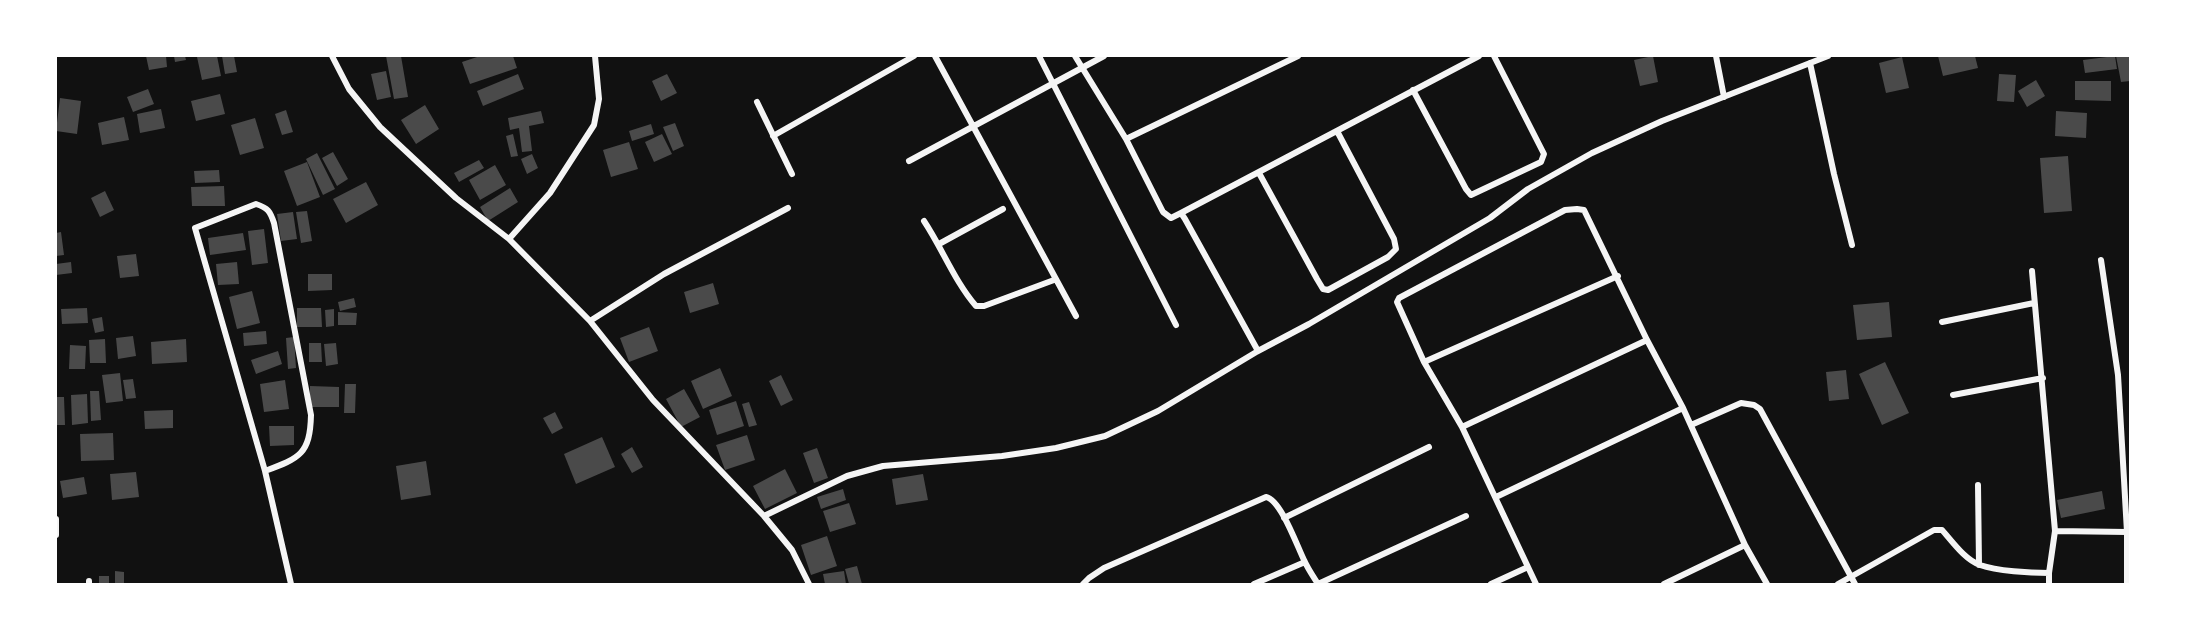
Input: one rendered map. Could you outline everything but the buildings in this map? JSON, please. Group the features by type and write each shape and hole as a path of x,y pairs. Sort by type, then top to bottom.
{"street":[{"path":"332,56 349,89 380,127 456,198 509,239 590,321 653,400 764,516 792,550 809,585"},
{"path":"509,239 550,193 594,125 599,99 595,56"},
{"path":"773,135 914,56"},
{"path":"935,56 1054,280 1076,316"},
{"path":"1039,56 1176,325"},
{"path":"1075,56 1126,139 1163,212 1171,218 1479,56"},
{"path":"909,161 973,124 1104,56"},
{"path":"1126,139 1298,56"},
{"path":"1413,90 1466,189 1471,195 1482,191 1540,162 1545,154 1494,56"},
{"path":"1716,56 1724,97"},
{"path":"764,516 847,476 883,466 1002,456 1056,448 1105,436 1158,411 1258,351 1309,324 1490,218 1528,189 1592,153 1636,132 1828,56"},
{"path":"1810,63 1833,174 1852,245"},
{"path":"757,102 792,174"},
{"path":"1259,173 1317,279 1323,289 1328,290 1388,257 1396,249 1394,239 1336,131"},
{"path":"265,471 298,456 308,444 310,415 274,223 270,211 256,204 195,228 265,471 291,585"},
{"path":"590,321 664,274 788,208"},
{"path":"1536,585 1462,427 1424,362 1398,305 1398,298 1565,210 1576,208 1584,210 1618,276 1647,340 1691,425 1744,544 1767,585"},
{"path":"939,244 1003,209"},
{"path":"1181,213 1258,351"},
{"path":"924,221 976,306 984,306 1054,280"},
{"path":"2101,260 2118,375 2127,532 2127,585"},
{"path":"2032,271 2055,531 2049,585"},
{"path":"1424,362 1618,276"},
{"path":"1942,322 2034,303"},
{"path":"1462,427 1647,340"},
{"path":"1953,395 2043,378"},
{"path":"1691,425 1741,403 1754,405 1761,409 1854,581"},
{"path":"1496,497 1683,408"},
{"path":"1284,518 1429,447"},
{"path":"1978,485 1979,565"},
{"path":"1083,585 1104,568 1262,499 1270,498 1284,518 1318,584 1466,516"},
{"path":"56,519 56,535"},
{"path":"1838,585 1854,581 1934,530 1942,530 1968,558 1979,565 2031,573 2049,573"},
{"path":"2055,531 2127,532"},
{"path":"1664,585 1744,544"},
{"path":"1254,585 1305,562"},
{"path":"1491,585 1528,567"}]}
